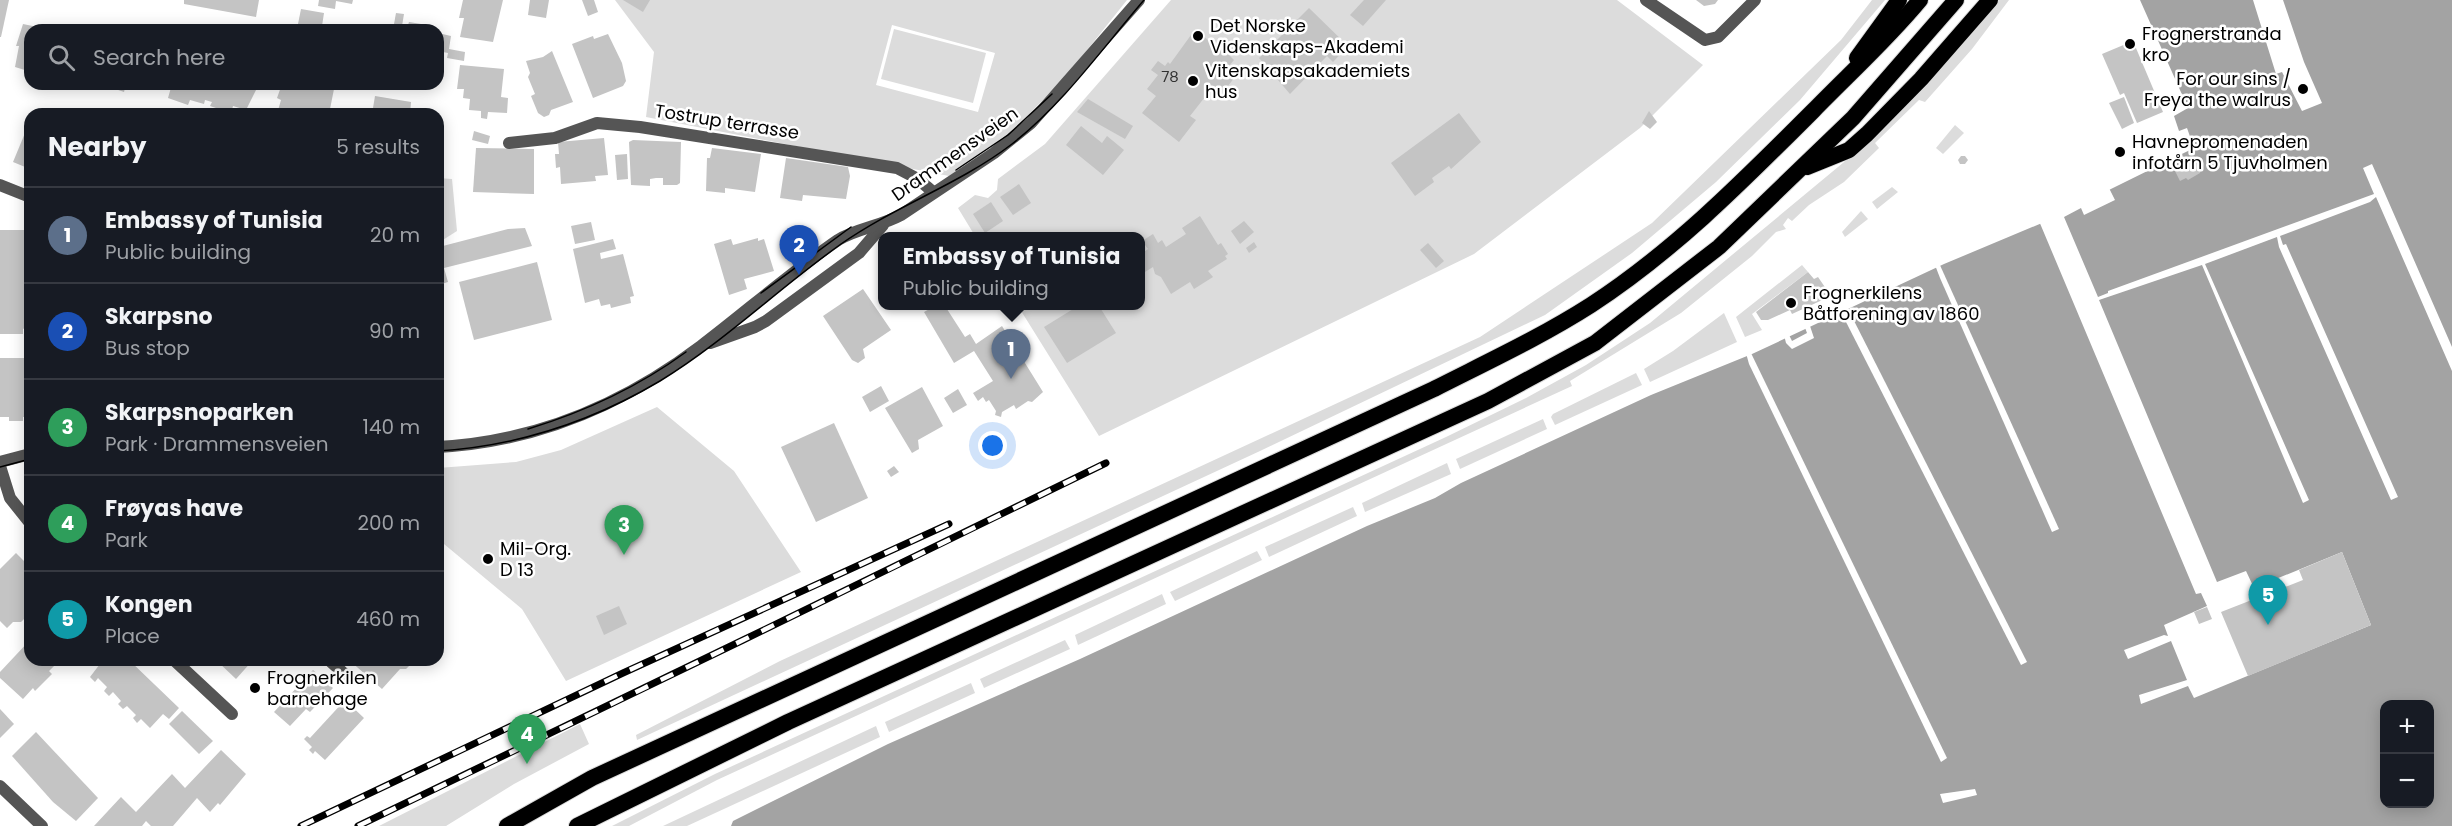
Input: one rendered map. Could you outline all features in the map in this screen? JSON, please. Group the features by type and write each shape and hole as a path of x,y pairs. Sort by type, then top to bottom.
{"highway":[{"path":"1832,92 1899,0"},
{"path":"507,826 592,778 1434,389 1541,335 1591,305 1661,254 1752,172 1887,40 1920,0"},
{"path":"577,826 788,722 1425,431 1527,381 1594,344 1673,285 1719,247 1853,118 1956,0"},
{"path":"1797,171 1849,150 1921,79 1990,0"}],"street":[{"name":"Drammensveien","path":"700,346 766,321 859,253 883,225 994,153 1031,123 1139,0"},
{"path":"1646,0 1698,38 1705,40 1718,37 1755,0"},
{"name":"Tostrup terrasse","path":"509,143 555,138 597,123 640,127 897,168 918,178 933,192"},
{"path":"0,185 24,195"},
{"name":"Drammensveien","path":"444,447 477,444 514,437 583,415 652,380 841,238 883,225"},
{"path":"24,456 0,464 10,498 24,516"},
{"path":"180,666 232,714"},
{"path":"336,666 350,679"},
{"path":"0,786 42,826"}],"shaded area":[{"path":"615,0 1127,0 1072,69 1008,137 949,176 646,117 654,52","holes":["892,25 995,53 978,112 876,85"]},
{"path":"1171,0 1617,0 1703,65 1640,128 1474,254 1099,436 1020,310 1145,310 1145,232 973,232 958,208 975,195 988,198 997,190 998,179 1045,144"},
{"path":"1872,0 1885,0 1800,100 1716,182 1632,253 1545,315 1260,451 637,740 636,735 780,661 1480,337 1652,223 1841,40"},
{"path":"1999,0 2009,0 1972,49 1925,102 1919,100 1875,143 1879,148 1844,182 1809,205 1792,221 1788,218 1783,225 1786,229 1776,232 1752,256 1681,313 1570,381 1572,386 717,780 629,826 612,826 715,774 1446,437 1526,398 1586,365 1650,323 1873,138 1920,91"},
{"path":"2140,0 2253,0 2276,74 2282,72 2302,111 2322,103 2304,62 2283,0 2452,0 2452,826 731,826 733,821 888,744 1080,659 1367,526 1435,498 1461,483 1651,395 1752,354 1944,264 2042,223 2194,148 2187,128 2179,131 2174,116 2188,108"},
{"path":"894,29 986,53 973,103 881,79"},
{"path":"1955,125 1964,133 1943,154 1936,148"},
{"path":"444,178 452,179 457,231 444,239"},
{"path":"1892,187 1898,192 1877,209 1872,202"},
{"path":"1861,211 1868,219 1845,237 1842,232"},
{"path":"1802,265 1808,272 1752,314 1762,330 1745,337 1736,317"},
{"path":"1724,313 1737,342 1650,382 1644,369 1673,351"},
{"path":"1636,373 1642,385 1555,425 1551,417 1553,414"},
{"path":"657,407 734,471 801,572 566,681 522,609 444,544 444,468 516,462 561,450"},
{"path":"1543,419 1547,429 1460,469 1456,459"},
{"path":"1447,463 1451,474 1365,512 1362,503"},
{"path":"1353,507 1357,516 1269,557 1265,547"},
{"path":"1257,551 1262,560 1175,601 1170,592"},
{"path":"1162,594 1166,604 1078,645 1075,635"},
{"path":"1065,640 1070,649 984,688 980,679"},
{"path":"971,683 975,693 889,732 885,722"},
{"path":"580,724 589,744 514,784 446,826 379,826"},
{"path":"876,726 880,737 687,826 663,826"}],"pier":[{"path":"2372,164 2452,347 2452,371 2376,197 2370,202 2280,236 2283,245 2286,244 2398,497 2391,500 2279,247 2277,237 2205,264 2309,500 2303,503 2202,265 2099,300 2217,582 2246,571 2254,588 2342,552 2371,625 2194,698 2188,686 2141,704 2139,695 2187,680 2171,641 2128,659 2124,650 2164,635 2168,636 2164,625 2207,606 2201,593 2196,594 2039,221 2109,188 2115,200 2084,215 2081,208 2064,217 2098,297 2108,291 2374,194 2363,168"},
{"path":"1939,263 2059,529 2052,532 1940,278 1935,265"},
{"path":"1846,305 2027,662 2021,665 1845,320 1841,308"},
{"path":"1809,323 1814,338 1792,349 1786,343 1784,335 1788,333 1792,341 1807,333 1804,325"},
{"path":"1750,351 1947,758 1941,762 1749,364 1746,353"},
{"path":"1975,789 1977,795 1943,803 1940,794"}],"building":[{"path":"0,0 9,0 1,37 0,37"},
{"path":"184,0 259,0 256,17 184,4"},
{"path":"319,0 353,0 352,4 336,1 335,9 318,6"},
{"path":"463,0 503,0 493,42 460,37 464,18 459,18"},
{"path":"530,0 549,0 546,18 528,15"},
{"path":"582,0 594,0 598,12 588,16"},
{"path":"623,0 650,0 643,12"},
{"path":"1364,0 1386,0 1363,26 1350,15"},
{"path":"1696,0 1718,0 1715,4 1704,6"},
{"path":"1309,8 1348,46 1333,62 1327,56 1290,94 1259,58"},
{"path":"301,9 324,13 322,24 298,24"},
{"path":"396,13 404,14 402,24 394,24"},
{"path":"24,24 24,70 15,67 19,46 16,46"},
{"path":"444,34 451,36 449,49 465,52 464,61 447,58 448,53 444,52"},
{"path":"608,34 622,63 626,81 623,86 593,98 572,44 593,36 594,39"},
{"name":"Vitenskapsakademiets hus","path":"1200,34 1234,60 1229,66 1238,73 1221,95 1212,88 1190,116 1196,120 1179,142 1142,113 1156,96 1147,89 1158,75 1151,70 1158,61 1165,66 1168,62 1170,64 1191,35 1196,39"},
{"path":"2133,41 2163,112 2137,123 2124,93 2120,95 2102,54"},
{"path":"552,51 573,102 551,110 549,115 544,117 538,113 531,96 535,94 528,77 530,73 526,61 543,57"},
{"path":"460,65 504,69 501,97 508,98 507,113 488,112 487,119 481,118 481,111 469,110 470,99 463,98 464,89 457,89"},
{"path":"170,90 256,90 247,108 233,106 232,108 216,108 210,106 212,102 205,100 204,104 190,100 188,105 168,98"},
{"path":"280,90 334,90 330,108 279,108 281,100 277,98"},
{"path":"375,96 411,102 410,108 373,108"},
{"path":"2124,97 2134,123 2122,129 2109,103"},
{"path":"1088,99 1133,126 1125,139 1077,112"},
{"path":"1649,111 1657,122 1650,129 1642,123"},
{"path":"1459,113 1481,142 1451,169 1449,166 1432,178 1434,182 1415,196 1391,163"},
{"path":"1081,126 1102,143 1107,136 1124,150 1103,175 1066,145"},
{"path":"474,131 490,136 488,144 472,140"},
{"path":"24,135 24,167 13,162"},
{"path":"604,138 608,175 595,176 596,181 561,184 560,167 556,168 555,154 559,154 558,142"},
{"path":"633,140 681,142 680,183 663,185 663,178 656,178 650,179 650,186 631,185 629,142"},
{"path":"476,148 534,149 534,194 473,192"},
{"path":"712,148 761,154 755,192 725,188 725,193 706,191 707,158 710,158"},
{"path":"627,154 628,179 617,180 615,155"},
{"path":"1961,156 1965,156 1968,160 1965,164 1960,164 1958,160"},
{"path":"786,158 848,167 850,176 846,199 803,195 802,201 780,198"},
{"path":"2195,161 2202,165 2200,173 2188,180 2186,178 2180,181 2175,171"},
{"path":"1019,184 1031,203 1013,215 1000,197"},
{"path":"991,202 1003,221 984,232 973,214"},
{"path":"1200,216 1218,245 1221,243 1228,254 1225,256 1227,259 1208,271 1213,277 1194,289 1190,282 1171,294 1161,277 1155,274 1153,267 1145,272 1145,251 1148,249 1145,239 1153,234 1158,243 1162,240 1166,247 1186,234 1182,228"},
{"path":"1244,221 1254,232 1240,244 1231,231"},
{"path":"591,222 595,240 575,244 571,226"},
{"path":"525,228 532,246 444,268 444,246 508,229"},
{"path":"0,230 24,230 23,334 0,334"},
{"path":"758,238 758,241 764,239 774,271 744,279 747,289 729,295 714,244 731,239 733,245"},
{"path":"613,239 616,249 600,253 601,259 623,254 634,296 630,297 631,303 611,308 610,304 601,306 599,299 585,303 573,249"},
{"path":"1254,242 1257,247 1249,253 1246,248"},
{"path":"1428,243 1444,261 1436,268 1420,250"},
{"path":"537,262 552,320 474,340 459,282"},
{"path":"444,268 448,282 444,283"},
{"name":"Frognerkilens Båtforening av 1860","path":"1808,272 1814,279 1818,277 1831,296 1792,314 1790,310 1768,320 1761,320 1756,312"},
{"path":"863,289 891,330 863,349 865,358 858,363 852,360 823,316"},
{"path":"948,310 965,337 970,334 976,344 1002,326 1043,392 1032,402 1028,401 1016,409 1014,405 1002,412 1001,417 995,415 996,411 989,400 986,402 983,397 978,401 973,393 993,381 974,351 954,363 924,312"},
{"path":"1072,310 1102,310 1116,333 1067,363 1044,327"},
{"path":"0,358 24,358 23,421 9,421 9,417 0,417"},
{"path":"881,386 889,401 870,412 862,397"},
{"path":"922,387 943,426 918,440 919,449 912,453 885,408"},
{"path":"958,389 967,405 953,413 944,398"},
{"path":"834,423 868,498 816,522 781,447"},
{"path":"894,466 899,472 891,477 887,471"},
{"path":"2342,552 2371,625 2248,676 2221,612 2303,580 2299,570"},
{"path":"16,553 24,561 24,619 21,622 13,622 7,628 0,621 0,569"},
{"path":"619,606 627,624 604,635 596,616"},
{"path":"2207,607 2212,619 2199,624 2194,612"},
{"path":"24,646 24,666 54,666 49,671 52,674 35,691 33,688 23,699 0,678 0,672"},
{"path":"98,666 135,666 179,708 169,719 163,714 150,728 141,719 137,723 133,718 136,715 127,706 123,709 118,704 121,701 113,692 109,696 104,691 107,687 98,678 95,682 90,677"},
{"path":"222,666 248,666 236,679"},
{"path":"356,666 409,666 406,669 400,669 382,689"},
{"path":"313,670 333,688 310,712 306,709 290,726 274,712"},
{"path":"345,700 364,718 325,760 315,751 313,754 309,750 312,747 304,739 307,736 310,738"},
{"path":"0,709 14,724 0,738"},
{"path":"182,711 213,741 199,754 169,724"},
{"path":"36,732 98,798 76,821 53,802 12,756"},
{"path":"221,750 246,774 220,805 218,803 210,812 197,798 173,826 151,826 146,821 142,826 94,826 121,797 136,812 172,774 185,788"}],"tram line":[{"path":"444,450 497,444 553,430 634,396 684,366 841,244 883,218 971,171 1012,144 1065,94 1144,0"},
{"path":"956,170 1008,135 1052,94"},
{"path":"761,293 851,227"},
{"path":"528,429 570,415 610,397 668,365 686,352"},
{"path":"0,467 24,461"}],"railway":[{"path":"358,826 1106,463"},
{"path":"301,826 623,673 949,524"}],"place":[{"name":"Det Norske Videnskaps-Akademi","path":"1198,36"},
{"name":"Frognerstranda kro","path":"2130,44"},
{"name":"Vitenskapsakademiets hus","path":"1193,81"},
{"name":"For our sins / Freya the walrus","path":"2303,89"},
{"name":"Havnepromenaden infotårn 5 Tjuvholmen","path":"2120,152"},
{"name":"Skarpsno","path":"799,275"},
{"name":"Frognerkilens Båtforening av 1860","path":"1791,303"},
{"name":"Embassy of Tunisia","path":"1011,379"},
{"name":"Skarpsnoparken","path":"624,555"},
{"name":"Mil-Org. D 13","path":"488,559"},
{"name":"Kongen","path":"2268,625"},
{"name":"Frognerkilen barnehage","path":"255,688"},
{"name":"Frøyas have","path":"527,764"}]}
